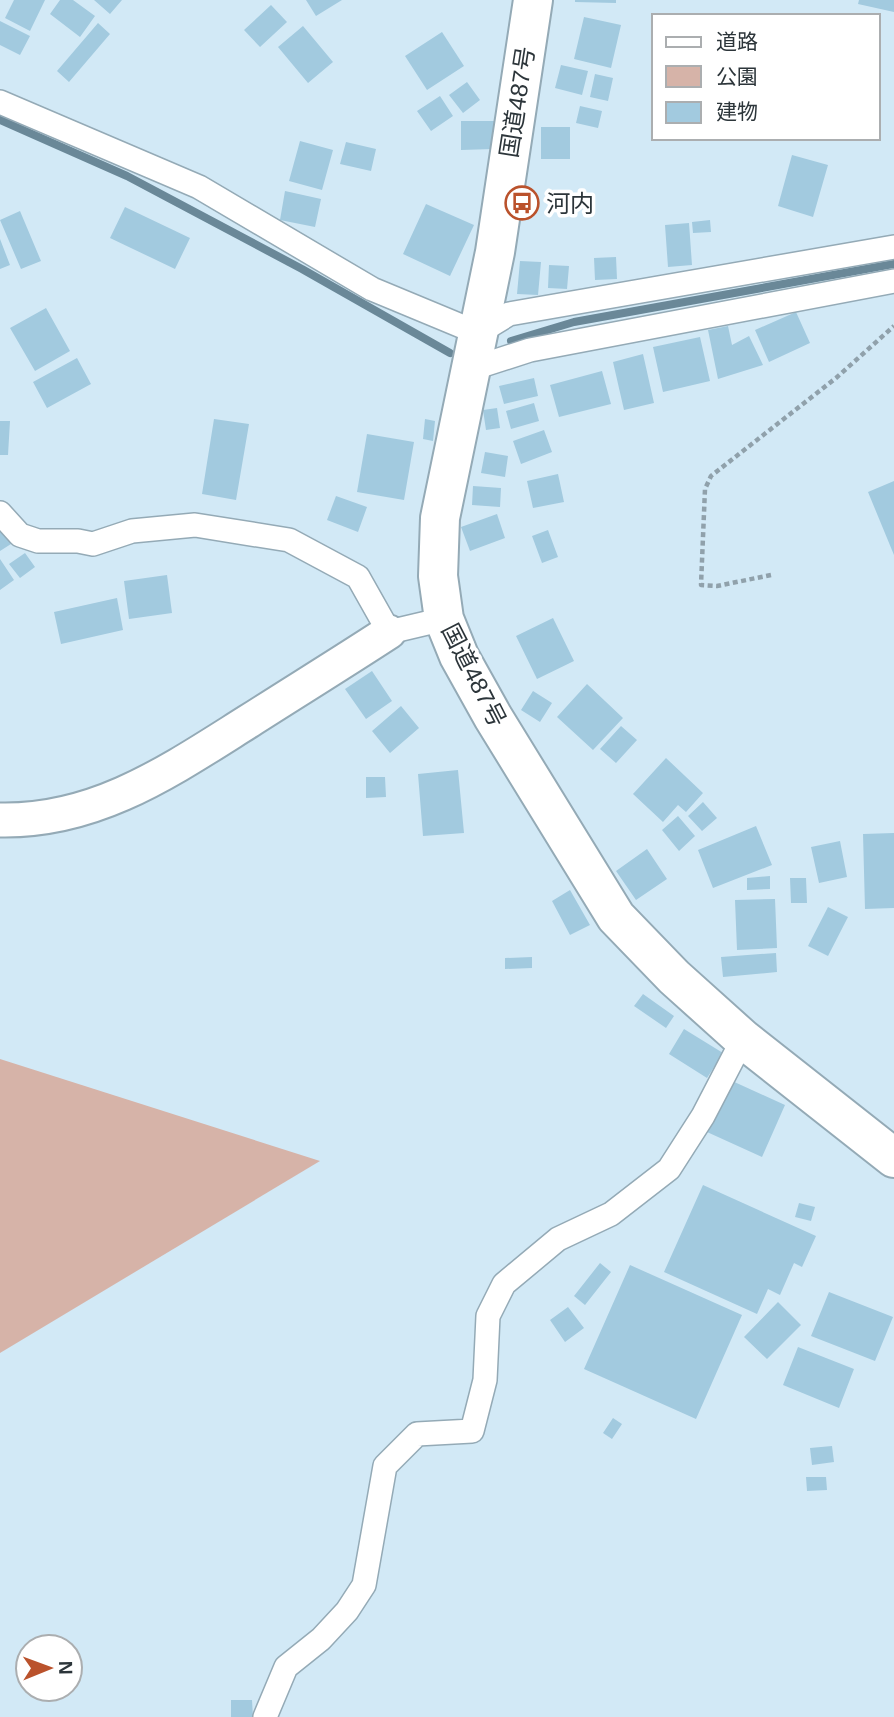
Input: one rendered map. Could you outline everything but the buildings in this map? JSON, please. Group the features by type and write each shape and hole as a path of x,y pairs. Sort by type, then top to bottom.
{"highway":[{"name":"国道487号","path":"533,0 495,252 440,518 438,576 444,620 459,656 493,717 616,917 674,977 743,1039 894,1158"}],"street":[{"path":"0,102 199,187 475,351 530,350 894,281"},
{"path":"475,351 509,314 894,247"},
{"path":"0,513 20,534 38,541 78,541 93,544 132,531 195,526 289,540 358,577 389,632"},
{"path":"0,820 23,820 88,808 152,782 389,632 444,620"},
{"path":"265,1717 286,1667 330,1630 347,1611 364,1585 384,1466 417,1434 472,1432 485,1380 488,1315 504,1284 558,1239 611,1214 669,1169 703,1116 743,1039"}],"path":[{"path":"771,575 717,586 701,585 705,489 711,475 836,378 894,326"}],"green space":[{"path":"0,1059 320,1161 0,1353"}],"waterway":[{"path":"0,120 127,176 302,269 450,353"},
{"path":"511,341 574,322 894,264"}],"place":[{"name":"河内","path":"522,203"}]}
